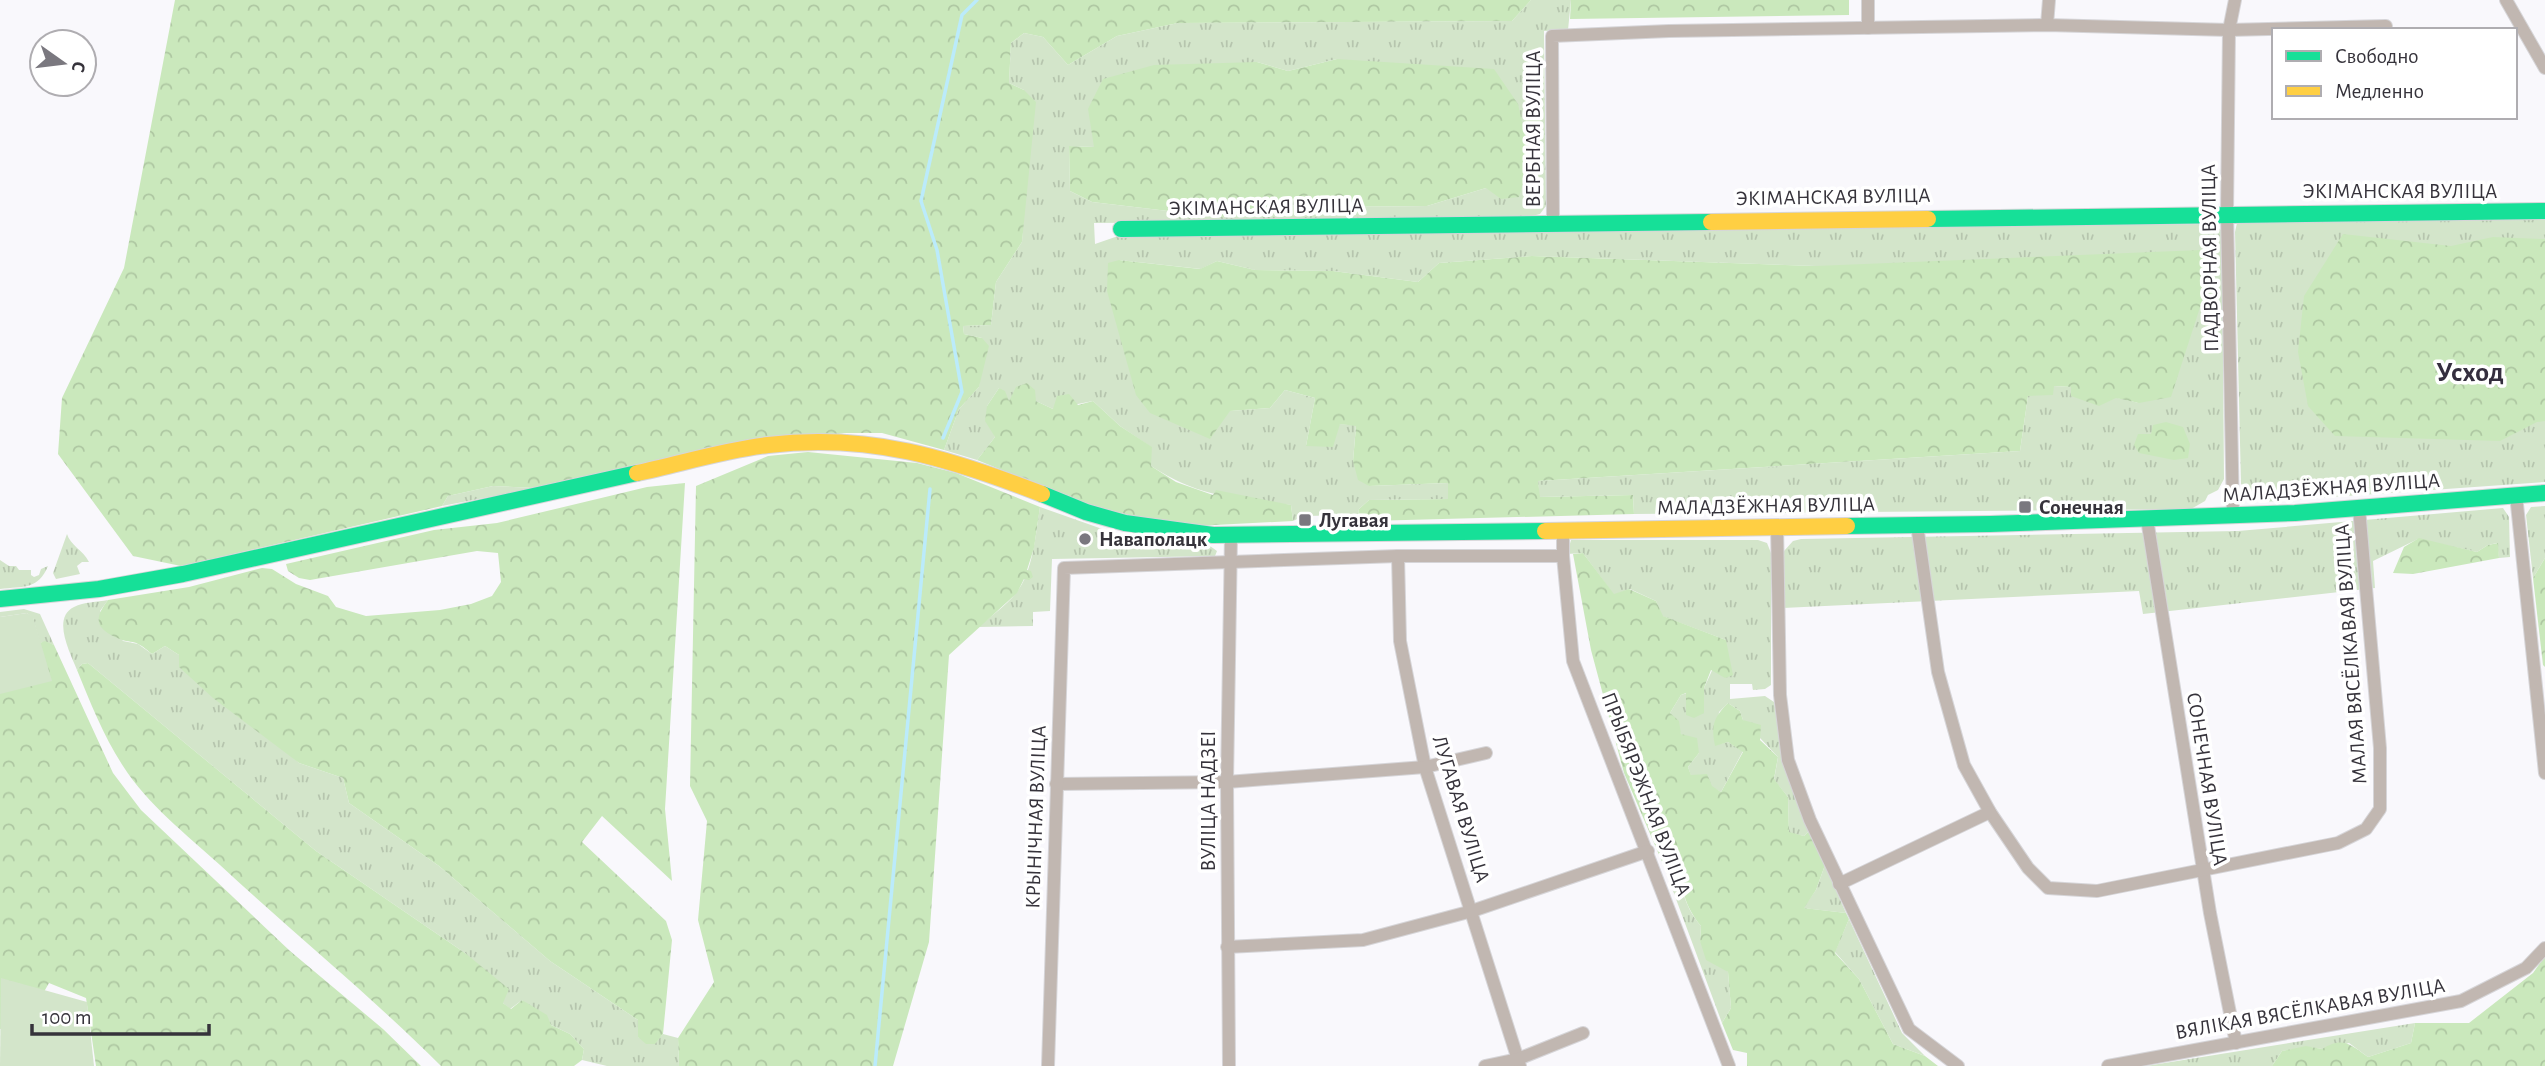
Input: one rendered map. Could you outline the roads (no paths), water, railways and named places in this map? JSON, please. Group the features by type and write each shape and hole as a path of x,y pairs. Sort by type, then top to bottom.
{"main road":[{"name":"ЭКІМАНСКАЯ ВУЛІЦА","path":"1121,229 2545,211"},
{"name":"МАЛАДЗЁЖНАЯ ВУЛІЦА","path":"0,599 99,589 183,574 766,445 844,442 882,445 946,459 1086,512 1135,527 1176,533 1231,536 2147,519 2359,508 2545,493"}],"street":[{"path":"1868,0 1868,28 2047,25 2272,29"},
{"path":"2047,25 2049,0"},
{"name":"ПАДВОРНАЯ ВУЛІЦА","path":"2233,516 2227,213 2229,30 2235,0"},
{"path":"2506,0 2545,68"},
{"path":"2308,28 2386,26"},
{"name":"ВЕРБНАЯ ВУЛІЦА","path":"1553,222 1552,36 1868,28"},
{"path":"2516,495 2545,773"},
{"name":"МАЛАЯ ВЯСЁЛКАВАЯ ВУЛІЦА","path":"1917,525 1938,672 1964,765 1990,812 2028,868 2048,888 2097,891 2338,843 2366,829 2380,809 2380,748 2359,508"},
{"name":"СОНЕЧНАЯ ВУЛІЦА","path":"2147,519 2203,870 2236,1043"},
{"path":"1776,526 1780,695 1788,760 1810,820 1909,1029 1958,1066"},
{"name":"ПРЫБЯРЭЖНАЯ ВУЛІЦА","path":"1563,529 1573,661 1729,1066"},
{"name":"ВУЛІЦА НАДЗЕІ","path":"1229,1066 1227,782 1231,536"},
{"path":"1231,561 1398,556 1563,556"},
{"name":"ЛУГАВАЯ ВУЛІЦА","path":"1398,556 1400,641 1425,767 1519,1062"},
{"name":"КРЫНІЧНАЯ ВУЛІЦА","path":"1048,1066 1064,568 1231,561"},
{"path":"1056,784 1227,782 1425,767 1486,753"},
{"path":"1839,884 1990,812"},
{"path":"1227,947 1363,940 1472,911 1648,851"},
{"name":"ВЯЛІКАЯ ВЯСЁЛКАВАЯ ВУЛІЦА","path":"2108,1066 2461,1001 2526,968 2545,948"},
{"path":"1485,1066 1519,1062 1583,1033"}],"waterway":[{"path":"943,438 962,392 937,250 921,201 962,15 977,0"},
{"path":"875,1066 930,489"}],"place":[{"name":"Сонечная","path":"2025,507"},
{"name":"Лугавая","path":"1305,520"},
{"name":"Наваполацк","path":"1085,539"}],"district":[{"name":"Усход","path":"2470,373"}]}
